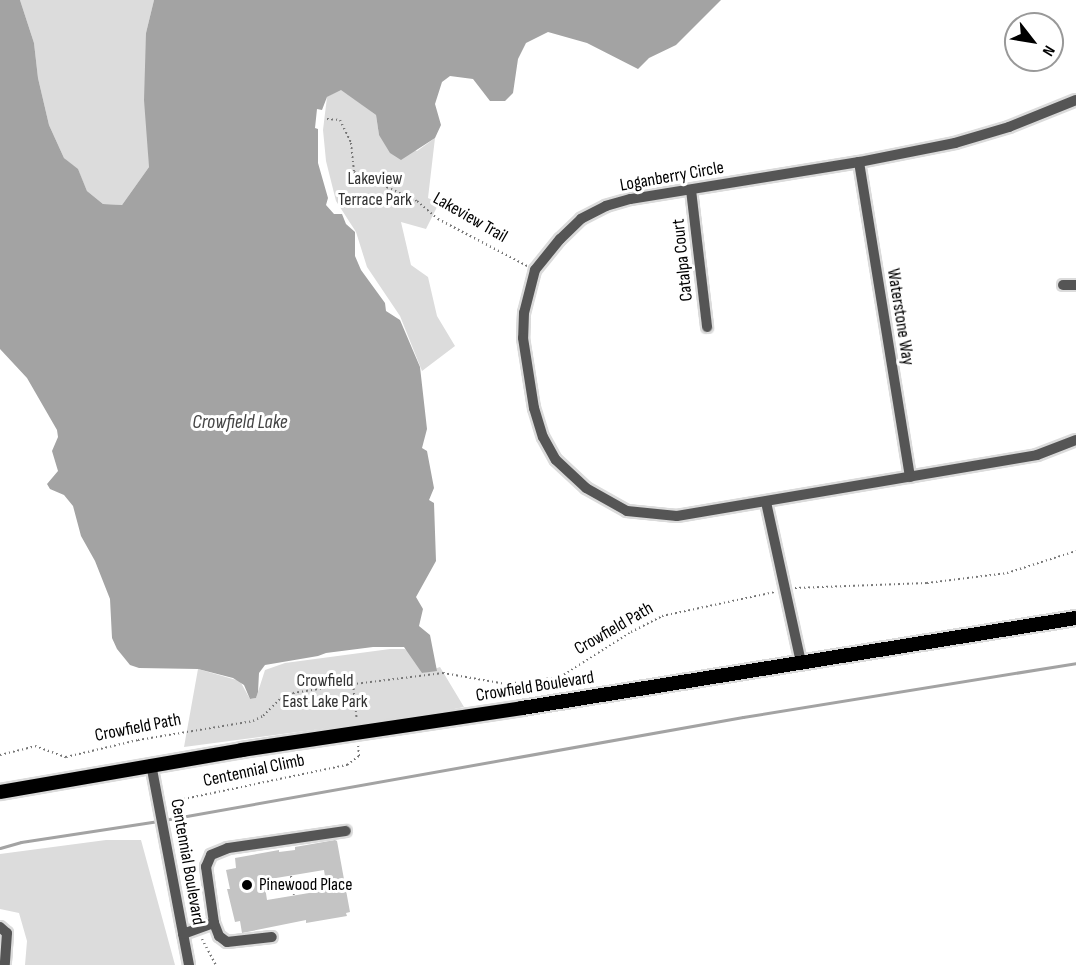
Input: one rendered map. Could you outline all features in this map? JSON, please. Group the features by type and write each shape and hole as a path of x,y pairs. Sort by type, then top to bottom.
{"main road":[{"name":"Crowfield Boulevard","path":"0,792 151,764 1076,618"}],"street":[{"name":"Loganberry Circle","path":"1076,100 1009,127 955,143 859,162 630,199 606,206 581,219 560,239 535,270 524,313 523,338 534,408 552,453 571,476 607,502 627,511 677,516 766,502 1038,455 1076,440"},
{"name":"Waterstone Way","path":"859,162 910,477"},
{"name":"Catalpa Court","path":"691,190 707,327"},
{"path":"1063,285 1076,285"},
{"path":"766,502 801,663"},
{"name":"Centennial Boulevard","path":"151,764 189,965"},
{"path":"272,937 227,942 219,936 214,923 206,867 211,855 228,848 346,831"},
{"path":"183,934 214,923"},
{"path":"0,927 7,933 5,965"}],"path":[{"name":"Lakeview Trail","path":"327,119 340,120 351,143 354,172 417,201 438,219 535,270"},
{"name":"Crowfield Path","path":"0,755 35,746 66,756 138,740 253,722 263,716 280,699 293,693 353,684 443,673 506,684 560,677 631,632 663,616 785,590 927,583 1007,573 1076,551"},
{"name":"Centennial Climb","path":"216,965 202,944 187,833 181,830 179,800 347,765 359,756 353,684"},
{"path":"291,876 294,895"},
{"path":"265,890 325,879"}],"green space":[{"path":"20,0 154,0 146,33 149,167 122,205 103,204 87,191 78,170 64,158 49,125 38,78 34,43"},
{"name":"Lakeview Terrace Park","path":"341,89 376,115 379,135 417,151 435,138 428,198 439,203 426,229 401,222 411,265 428,277 437,316 455,346 422,371 400,316 367,267 356,232 336,201 326,161 323,130 327,97"},
{"name":"Crowfield East Lake Park","path":"405,649 414,655 423,673 440,667 464,707 420,716 184,747 198,669 240,681 250,699 256,698 265,670 285,663"},
{"path":"106,840 141,840 175,965 25,965 27,941 19,913 0,909 0,854"}],"water":[{"name":"Crowfield Lake","path":"0,0 20,0 34,43 38,78 49,125 64,158 78,169 87,191 103,204 122,205 149,167 144,100 146,33 154,0 721,0 676,45 649,58 638,69 587,43 548,32 526,43 518,59 513,93 505,101 490,101 473,79 450,76 442,82 435,104 441,125 435,138 401,160 390,153 379,135 376,115 341,90 327,97 322,110 317,109 315,128 318,129 318,163 328,198 326,205 334,214 342,214 346,224 355,232 355,256 361,270 385,303 386,311 400,320 420,367 427,429 422,448 427,451 434,488 429,500 434,503 436,561 416,597 423,609 419,626 430,635 437,671 422,673 404,647 373,647 326,653 265,665 259,673 256,698 250,699 244,685 233,678 198,669 139,668 130,665 117,649 112,638 110,599 95,561 81,536 73,506 64,495 50,489 47,484 58,471 52,451 58,437 57,430 27,378 0,349"}],"building":[{"name":"Pinewood Place","path":"337,841 350,912 346,913 347,916 306,923 306,920 242,933 240,921 235,922 227,889 230,889 226,870 236,868 235,858 279,850 279,852 295,850 295,847","holes":["324,870 327,890 267,900 264,880"]}],"waterway":[{"path":"164,820 743,717 1076,663"},
{"path":"0,848 21,842 158,821"}],"place":[{"name":"Pinewood Place","path":"247,885"}]}
